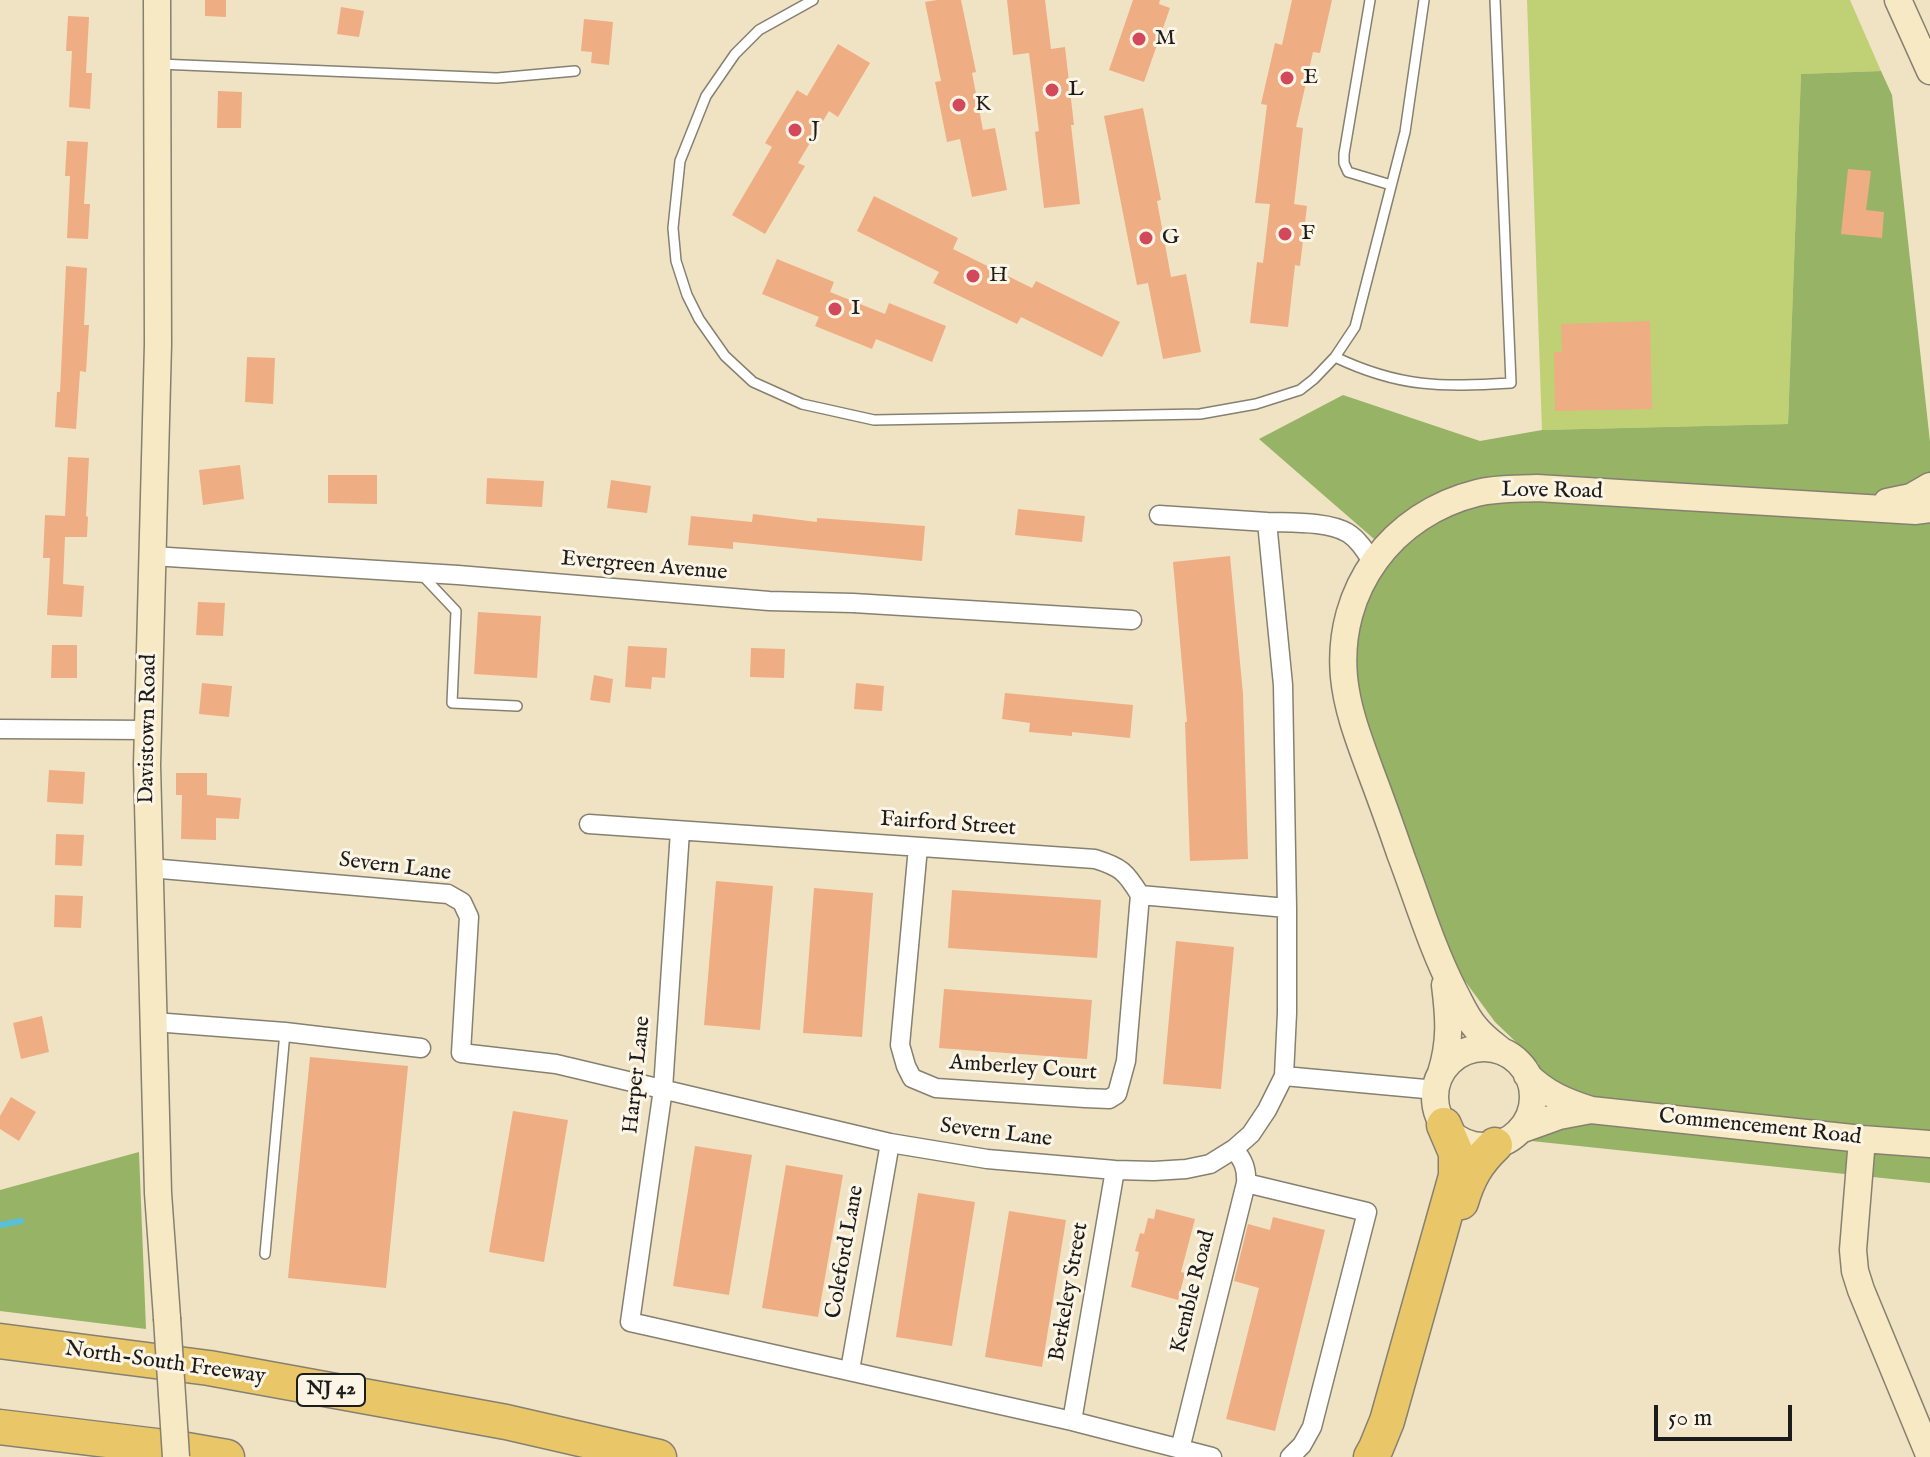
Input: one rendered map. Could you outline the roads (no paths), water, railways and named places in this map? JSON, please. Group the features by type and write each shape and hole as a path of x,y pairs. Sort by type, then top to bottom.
{"highway":[{"path":"1371,1457 1387,1421 1456,1176 1456,1153 1444,1125"},
{"path":"1394,1457 1398,1422 1465,1188 1474,1167 1508,1137"},
{"name":"North-South Freeway","path":"0,1341 209,1368 506,1422 659,1457"},
{"path":"0,1427 227,1457"}],"street":[{"name":"Davistown Road","path":"157,0 158,344 148,730 158,1193 176,1457"},
{"path":"1898,0 1930,71"},
{"path":"1800,505 1874,504 1911,497 1930,486"},
{"name":"Love Road","path":"1503,1052 1469,1019 1443,970 1356,731 1344,680 1344,645 1357,592 1373,563 1400,532 1438,506 1478,492 1500,489 1537,488 1800,505 1916,511 1930,509"},
{"name":"Love Road","path":"1800,505 1912,523 1930,530"},
{"path":"1159,515 1319,525 1347,532 1359,542 1373,563"},
{"name":"Severn Lane","path":"150,868 448,894 462,902 469,917 461,1053 556,1064 890,1143 987,1159 1115,1170 1186,1169 1210,1164 1251,1134 1284,1076 1287,908 1283,685 1267,522"},
{"name":"Evergreen Avenue","path":"152,556 420,573 769,601 1132,620"},
{"path":"0,729 148,730"},
{"name":"Fairford Street","path":"589,824 1095,859 1114,865 1128,874 1140,895"},
{"name":"Harper Lane","path":"680,831 663,1089 630,1322 850,1370"},
{"name":"Amberley Court","path":"918,847 900,1045 912,1078 936,1088 1109,1099 1117,1094 1126,1061 1140,895"},
{"path":"1140,895 1287,908"},
{"name":"Love Road","path":"1438,1084 1447,1055 1449,1034 1443,970"},
{"path":"154,1022 285,1032 421,1048"},
{"path":"1485,1048 1503,1052 1517,1061 1527,1075 1533,1100 1528,1118 1508,1137 1483,1146 1453,1135 1444,1125 1436,1107 1438,1084 1450,1062 1468,1051 1485,1048"},
{"name":"Commencement Road","path":"1527,1075 1547,1093 1591,1110 1930,1144"},
{"path":"1284,1076 1438,1084"},
{"name":"Commencement Road","path":"1508,1137 1559,1116 1591,1110"},
{"path":"1862,1139 1853,1250 1855,1271 1930,1457"},
{"name":"Coleford Lane","path":"850,1370 890,1143"},
{"path":"1234,1149 1247,1170 1246,1183 1367,1212 1312,1427 1302,1445 1290,1457"},
{"name":"Berkeley Street","path":"1072,1421 1115,1170"},
{"name":"Kemble Road","path":"1180,1449 1246,1183"},
{"path":"850,1370 1212,1457"}],"lane":[{"path":"813,0 759,30 735,54 706,96 680,161 673,228 676,261 699,319 725,356 753,382 802,404 874,420 1200,414 1256,404 1300,390 1335,357 1355,327 1405,132 1424,0"},
{"path":"1370,0 1344,163 1348,172 1391,185"},
{"path":"1335,357 1359,368 1408,382 1454,386 1511,383 1495,0"},
{"path":"158,64 497,78 575,71"},
{"path":"420,573 456,611 452,703 517,706"},
{"path":"265,1254 285,1032"}],"waterway":[{"path":"0,1225 21,1221"}],"place":[{"name":"M","path":"1139,39"},
{"name":"E","path":"1287,78"},
{"name":"L","path":"1052,90"},
{"name":"K","path":"959,105"},
{"name":"J","path":"795,130"},
{"name":"F","path":"1285,234"},
{"name":"G","path":"1146,238"},
{"name":"H","path":"973,276"},
{"name":"I","path":"835,309"}]}
